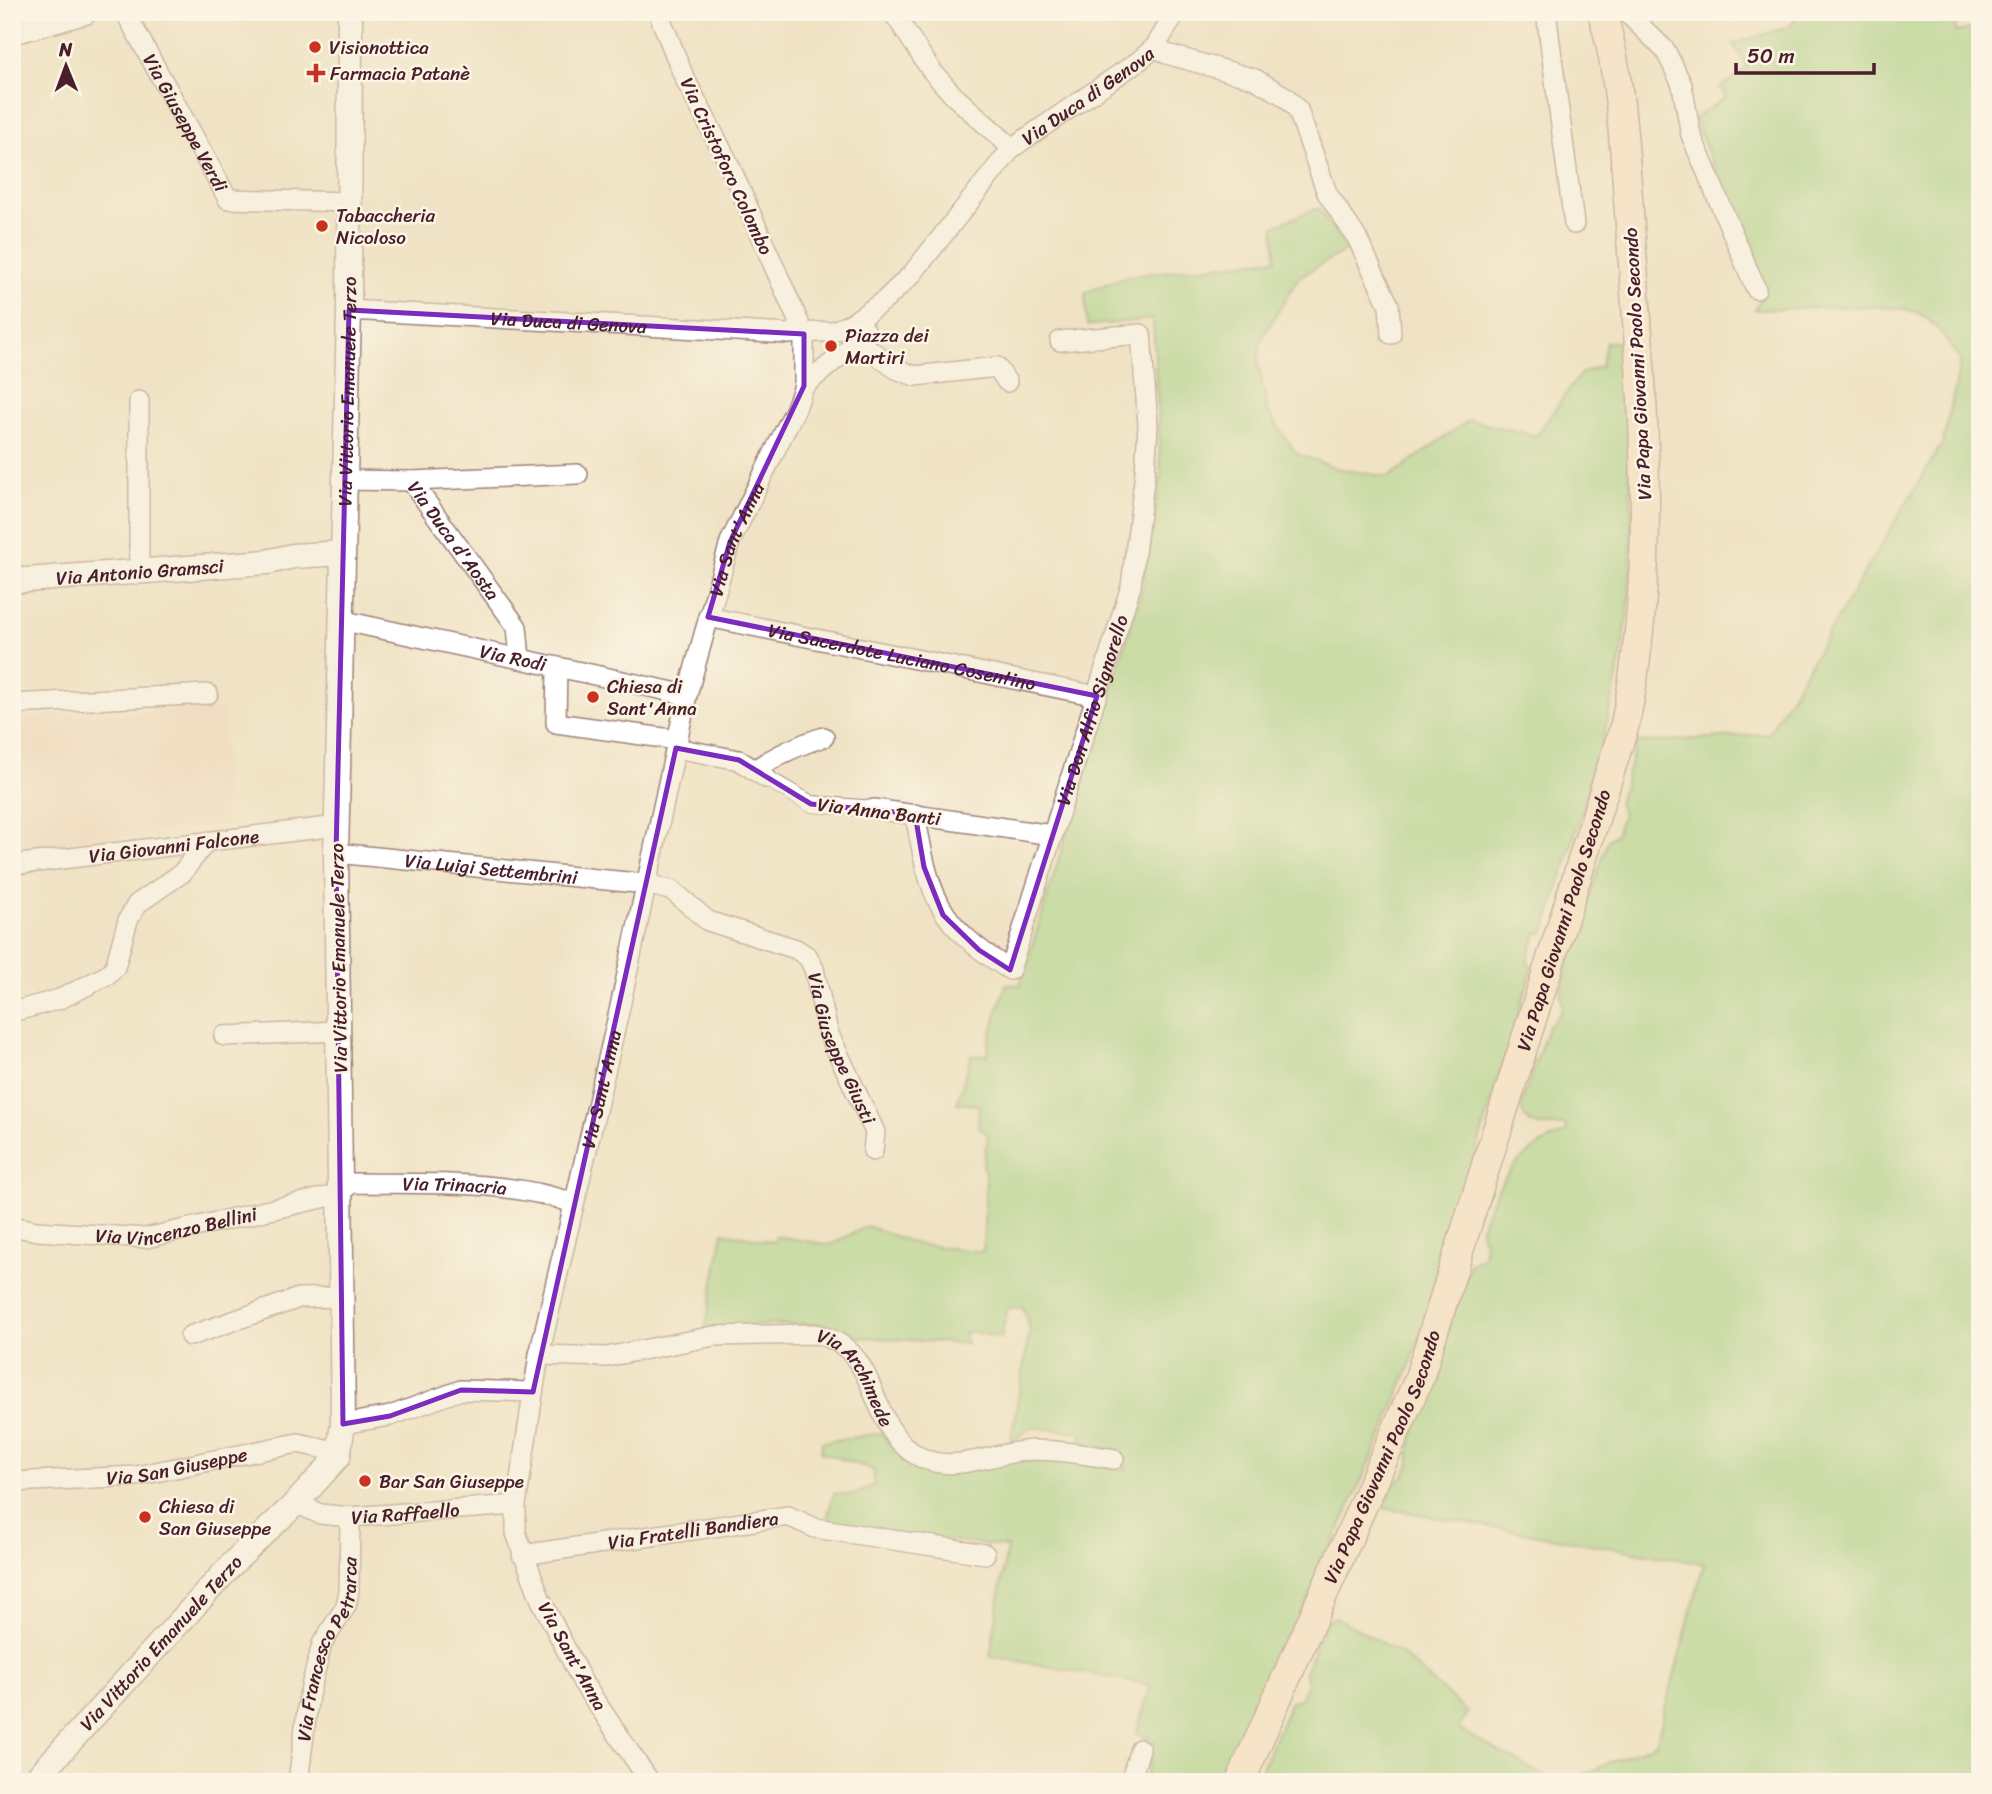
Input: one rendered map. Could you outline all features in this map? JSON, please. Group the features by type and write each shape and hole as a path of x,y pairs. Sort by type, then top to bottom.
{"main road":[{"name":"Via Papa Giovanni Paolo Secondo","path":"1240,1782 1418,1381 1625,724 1642,624 1645,535 1641,370 1618,107 1602,12"}],"street":[{"path":"12,32 85,12"},
{"name":"Via Giuseppe Verdi","path":"125,12 228,200 349,202"},
{"name":"Via Vittorio Emanuele Terzo","path":"33,1782 238,1558 296,1503 338,1457 343,1424 336,853 349,310 350,12"},
{"name":"Via Cristoforo Colombo","path":"658,12 684,77 727,160 797,329"},
{"path":"893,12 938,78 1012,148"},
{"name":"Via Duca di Genova","path":"349,310 834,331 852,323 885,300 912,274 1012,148 1155,47 1176,12"},
{"path":"1546,12 1574,224"},
{"path":"1626,12 1665,50 1682,85 1691,135 1756,289"},
{"path":"1155,47 1167,54 1255,79 1286,97 1298,110 1327,193 1357,238 1389,305 1391,334"},
{"path":"804,386 858,341 885,300"},
{"path":"797,329 804,386"},
{"name":"Via Don Alfio Signorello","path":"915,814 924,867 943,915 979,950 1010,970 1131,586 1145,473 1148,425 1140,334 1060,341"},
{"path":"858,341 904,373 928,377 997,367 1007,382"},
{"name":"Via Sant'Anna","path":"649,1782 583,1683 522,1556 516,1533 516,1505 539,1354 647,884 687,695 730,542 796,408 804,386"},
{"path":"139,401 139,572"},
{"path":"411,481 578,474"},
{"name":"Via Duca d'Aosta","path":"344,480 411,481 517,627 520,659"},
{"name":"Via Antonio Gramsci","path":"12,581 342,558"},
{"name":"Via Sacerdote Luciano Cosentino","path":"708,617 1097,695"},
{"name":"Via Rodi","path":"340,620 687,695"},
{"name":"Via Anna Banti","path":"557,667 556,723 677,744 739,760 811,804 915,814 1052,835"},
{"path":"12,704 208,694"},
{"path":"760,774 763,763 784,756 795,746 824,737"},
{"name":"Via Giovanni Falcone","path":"12,865 337,826"},
{"path":"12,1012 60,999 108,975 115,967 128,920 138,904 182,873 205,843"},
{"name":"Via Luigi Settembrini","path":"336,853 647,884"},
{"name":"Via Giuseppe Giusti","path":"647,884 673,891 717,925 796,949 807,957 814,969 828,1032 875,1132 873,1151"},
{"path":"224,1037 338,1031"},
{"name":"Via Trinacria","path":"340,1194 351,1183 448,1184 549,1194 573,1203"},
{"name":"Via Vincenzo Bellini","path":"12,1226 37,1231 146,1238 340,1194"},
{"path":"190,1336 299,1298 341,1297"},
{"name":"Via Archimede","path":"539,1354 606,1357 714,1336 815,1334 830,1337 858,1357 888,1427 917,1456 951,1465 1037,1450 1114,1459"},
{"path":"343,1424 390,1416 461,1391 533,1392"},
{"name":"Via San Giuseppe","path":"12,1482 136,1476 298,1443 325,1449 338,1457"},
{"name":"Via Raffaello","path":"296,1503 320,1514 350,1517 516,1505"},
{"name":"Via Fratelli Bandiera","path":"522,1556 788,1516 815,1528 985,1554"},
{"name":"Via Francesco Petrarca","path":"298,1782 301,1741 322,1644 346,1606 350,1517"},
{"path":"1130,1782 1140,1749"}],"highlighted area":[{"path":"349,310 804,334 804,386 730,542 708,617 1097,696 1010,970 979,950 943,915 924,867 915,814 811,804 739,760 676,748 533,1392 461,1390 390,1416 343,1424 336,853"}],"shaded area":[{"path":"201,708 225,710 225,824 12,850 12,718"}],"green space":[{"path":"1797,12 1953,12 1956,32 1980,27 1980,1782 1566,1782 1656,1743 1704,1564 1383,1508 1394,1483 1404,1477 1410,1464 1409,1450 1424,1399 1435,1394 1440,1377 1437,1365 1470,1263 1483,1257 1485,1241 1480,1231 1493,1199 1501,1184 1522,1159 1549,1140 1566,1133 1566,1125 1537,1126 1531,1123 1523,1113 1521,1105 1548,1026 1561,1011 1560,991 1608,840 1616,834 1623,814 1618,804 1637,743 1768,734 1943,442 1961,361 1942,334 1925,317 1906,309 1887,307 1755,310 1765,289 1694,119 1726,97 1720,88 1748,67 1733,44 1791,26"},
{"path":"1318,208 1348,249 1299,277 1261,340 1258,363 1268,412 1296,453 1335,468 1389,477 1469,420 1536,436 1580,374 1601,366 1606,342 1623,342 1632,510 1628,611 1614,693 1581,814 1544,934 1537,932 1527,962 1533,966 1413,1358 1382,1436 1225,1782 1145,1782 1154,1740 1136,1734 1151,1685 990,1656 1007,1547 825,1526 834,1493 854,1495 873,1486 874,1470 821,1452 822,1442 881,1433 901,1454 920,1466 938,1471 956,1472 1040,1458 1072,1460 1126,1470 1118,1450 1083,1446 1080,1432 1030,1427 1010,1445 1030,1329 1023,1307 1007,1308 1001,1338 970,1331 964,1334 967,1344 846,1336 820,1324 767,1325 705,1331 723,1232 775,1242 776,1236 830,1245 867,1226 916,1244 983,1252 986,1177 983,1165 988,1135 978,1127 979,1105 957,1103 971,1056 988,1055 989,1041 1006,984 1020,985 1142,589 1161,473 1153,319 1087,326 1085,293 1126,276 1276,259 1274,226"},
{"path":"1336,1617 1400,1653 1468,1713 1458,1729 1555,1782 1256,1782 1290,1703 1301,1698 1307,1683 1304,1672 1326,1621"}],"place":[{"name":"Visionottica","path":"315,47"},
{"name":"Farmacia Patanè","path":"316,73"},
{"name":"Tabaccheria Nicoloso","path":"322,226"},
{"name":"Piazza dei Martiri","path":"831,346"},
{"name":"Chiesa di Sant'Anna","path":"593,697"},
{"name":"Bar San Giuseppe","path":"365,1481"},
{"name":"Chiesa di San Giuseppe","path":"145,1517"}]}
